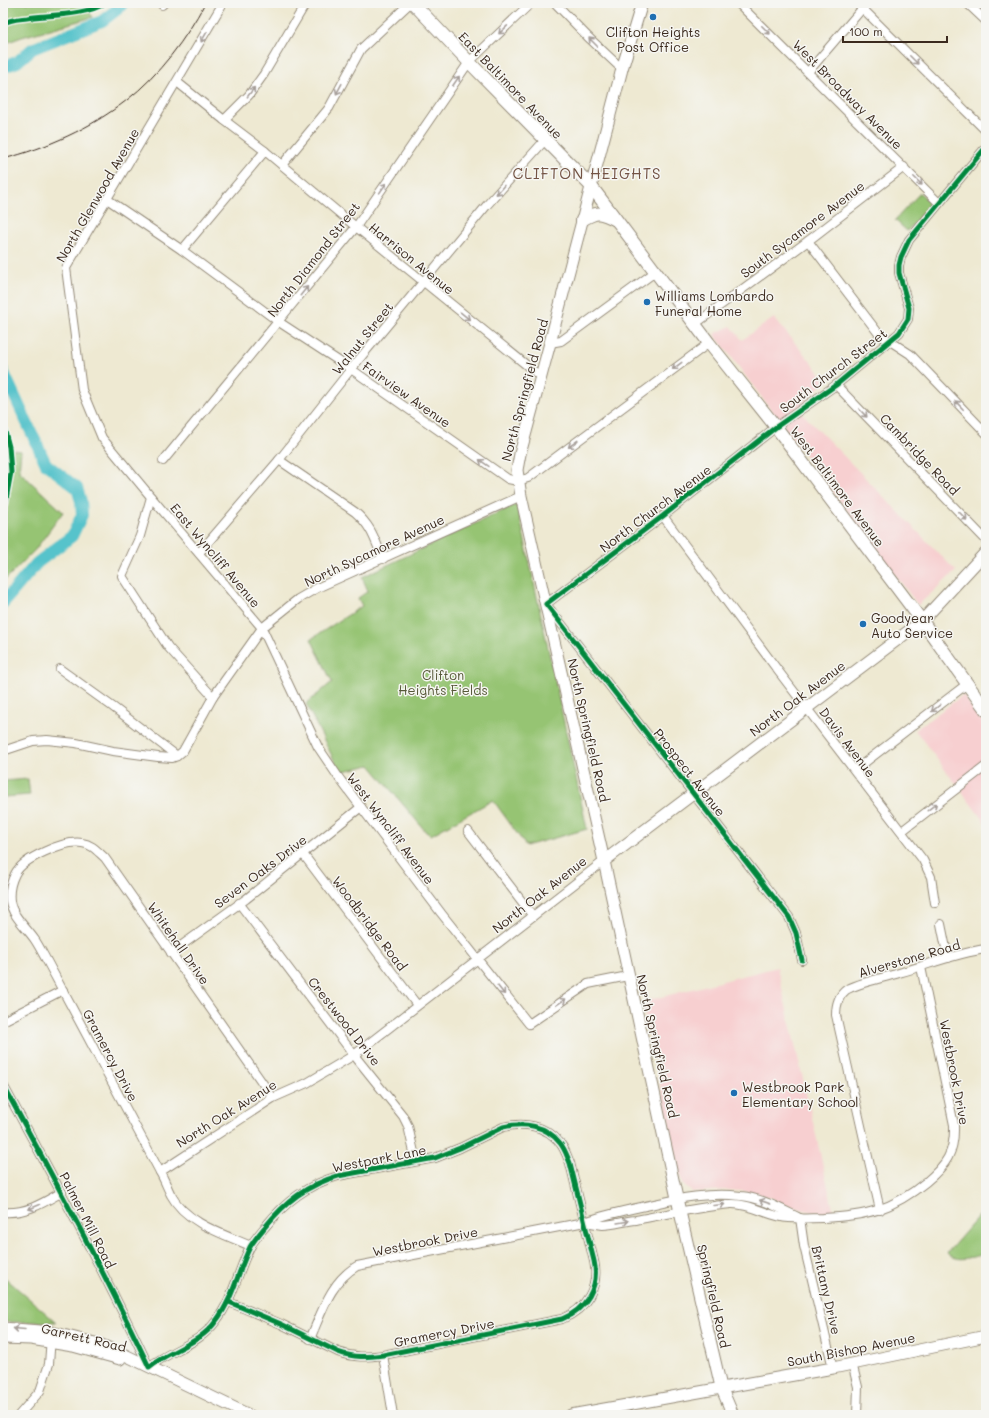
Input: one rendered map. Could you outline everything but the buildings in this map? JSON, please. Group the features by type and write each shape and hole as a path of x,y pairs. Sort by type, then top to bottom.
{"main road":[{"name":"East Baltimore Avenue","path":"413,3 591,186"},
{"name":"North Springfield Road","path":"642,3 622,69 540,376 517,470 521,496 604,861 680,1212"},
{"name":"West Baltimore Avenue","path":"591,186 694,324 776,427 922,621 986,710"},
{"path":"582,220 593,214 602,213 617,220"},
{"name":"North Oak Avenue","path":"604,861 922,621 986,552"},
{"name":"Springfield Road","path":"680,1212 721,1387 733,1415"},
{"name":"Garrett Road","path":"3,1328 99,1344 123,1354 149,1368 249,1415"},
{"name":"South Bishop Avenue","path":"571,1415 833,1368 986,1336"},
{"name":"Garrett Road","path":"3,1338 31,1339 51,1337"}],"street":[{"name":"North Glenwood Avenue","path":"151,498 102,438 82,390 66,268 224,3"},
{"path":"224,120 249,95 264,74 306,3"},
{"path":"282,165 329,108 361,49 410,3"},
{"name":"North Diamond Street","path":"163,461 356,227 469,62 532,3"},
{"path":"555,3 622,69"},
{"name":"West Broadway Avenue","path":"738,3 940,203"},
{"path":"967,3 986,21"},
{"path":"808,72 862,5 986,131"},
{"name":"Harrison Avenue","path":"177,82 224,120 265,150 356,227 540,376"},
{"name":"Walnut Street","path":"199,553 279,460 487,205 545,140"},
{"name":"South Church Street","path":"776,427 836,385 899,334 908,319 909,308 899,273 901,257 909,240 986,147"},
{"path":"182,250 265,150"},
{"name":"South Sycamore Avenue","path":"694,324 808,242 904,167"},
{"name":"Fairview Avenue","path":"107,200 182,250 279,322 508,479 518,481"},
{"path":"808,242 879,334 910,354 986,433"},
{"path":"550,343 561,341 655,272"},
{"path":"518,481 528,478 709,343"},
{"name":"Cambridge Road","path":"836,385 986,540"},
{"name":"North Church Avenue","path":"546,604 663,516 776,427"},
{"path":"279,460 355,512 370,528 383,559"},
{"name":"North Sycamore Avenue","path":"177,756 184,752 213,697 262,628 298,599 317,588 521,496"},
{"path":"151,498 140,536 122,576 168,647 213,697"},
{"name":"East Wyncliff Avenue","path":"151,498 262,628"},
{"name":"Davis Avenue","path":"663,516 923,860 931,877 934,903"},
{"name":"Prospect Avenue","path":"546,604 789,917 796,933 802,960"},
{"name":"West Wyncliff Avenue","path":"262,628 318,747 339,778 441,913 529,1024 588,984 628,976"},
{"path":"60,669 177,756"},
{"path":"855,770 967,684"},
{"path":"3,752 33,741 47,740 76,743 112,752 165,758 177,756"},
{"path":"902,831 986,766"},
{"name":"Seven Oaks Drive","path":"171,953 303,854 361,807"},
{"path":"468,831 533,916"},
{"name":"Whitehall Drive","path":"43,853 58,846 73,842 83,843 97,850 105,858 273,1098"},
{"name":"Gramercy Drive","path":"43,853 25,862 15,874 11,887 10,903 18,919 35,940 63,990 160,1172 171,1196 180,1208 195,1221 251,1246"},
{"name":"Woodbridge Road","path":"303,854 418,1005"},
{"name":"North Oak Avenue","path":"160,1172 273,1098 307,1083 354,1055 604,861"},
{"name":"Crestwood Drive","path":"239,903 354,1055 403,1116 408,1126 416,1161"},
{"path":"941,924 948,958"},
{"name":"Alverstone Road","path":"880,1210 836,1015 836,1005 847,990 861,984 948,958 986,950"},
{"name":"Westbrook Drive","path":"585,1222 604,1225 706,1206 734,1204 742,1204 777,1217 846,1217 880,1210 891,1206 911,1194 934,1175 948,1158 954,1144 954,1125 921,967"},
{"path":"3,1021 63,990"},
{"name":"Palmer Mill Road","path":"3,1084 62,1192 149,1368"},
{"name":"Westpark Lane","path":"149,1368 171,1353 202,1336 216,1321 229,1302 251,1246 275,1214 301,1192 329,1179 444,1155 503,1127 521,1124 538,1127 554,1137 566,1152 585,1222"},
{"path":"3,1212 18,1212 31,1209 62,1192"},
{"name":"Westbrook Drive","path":"310,1339 331,1292 344,1274 357,1266 585,1222 608,1214 677,1198 715,1194 742,1196 766,1202 800,1218"},
{"name":"Brittany Drive","path":"800,1218 804,1246 833,1368"},
{"name":"Gramercy Drive","path":"229,1302 281,1324 348,1356 358,1357 383,1354 556,1321 574,1313 581,1308 590,1296 594,1284 596,1273 595,1264 585,1222"},
{"path":"19,1415 40,1391 49,1364 51,1337"},
{"path":"383,1354 393,1415"},
{"path":"852,1363 858,1387 857,1415"}],"shaded area":[{"path":"774,318 826,380 798,409 956,571 918,605 714,334 731,326 742,340"},
{"path":"963,695 986,727 986,824 915,730"},
{"name":"Westbrook Park Elementary School","path":"777,967 834,1213 812,1212 786,1205 771,1198 743,1191 727,1190 692,1192 682,1184 642,1002"}],"green space":[{"path":"10,3 81,3 93,17 22,37 3,44 3,8"},
{"path":"920,193 930,202 931,205 907,231 895,220"},
{"path":"3,448 21,451 19,471 63,512 35,550 3,582"},
{"name":"Clifton Heights Fields","path":"517,504 587,829 526,846 493,800 431,835 426,832 370,765 340,772 306,704 332,682 311,639 362,606 358,598 368,591 362,577"},
{"path":"28,779 30,795 4,797 3,781"},
{"path":"986,1208 986,1254 960,1259 947,1253"},
{"path":"3,1276 56,1322 3,1322"}],"waterway":[{"path":"3,67 17,62 32,49 102,21 123,3"},
{"path":"3,371 46,464 77,488 81,501 82,515 72,536 37,563 3,603"}],"tram line":[{"path":"3,159 36,149 68,136 99,119 127,100 139,90 171,56 205,3"}],"cycle path":[{"path":"3,24 14,20 89,10 105,3"},
{"path":"802,960 796,933 789,917 546,604 663,516 776,427 836,385 899,333 908,319 909,308 899,273 901,257 909,240 986,147"},
{"path":"3,424 9,447 11,472 3,516"},
{"path":"3,1085 78,1225 149,1367 202,1336 209,1329 227,1304 246,1256 255,1239 280,1210 297,1196 316,1184 338,1176 435,1158 460,1148 503,1127 519,1125 534,1126 548,1132 562,1145 566,1153 570,1163 594,1261 595,1280 593,1288 584,1303 571,1315 562,1319 383,1355 360,1356 338,1352 281,1324 229,1302"}],"place":[{"name":"Clifton Heights Post Office","path":"653,17"},
{"name":"Williams Lombardo Funeral Home","path":"647,302"},
{"name":"Goodyear Auto Service","path":"863,624"},
{"name":"Westbrook Park Elementary School","path":"734,1093"}],"district":[{"name":"CLIFTON HEIGHTS","path":"587,173"}]}
